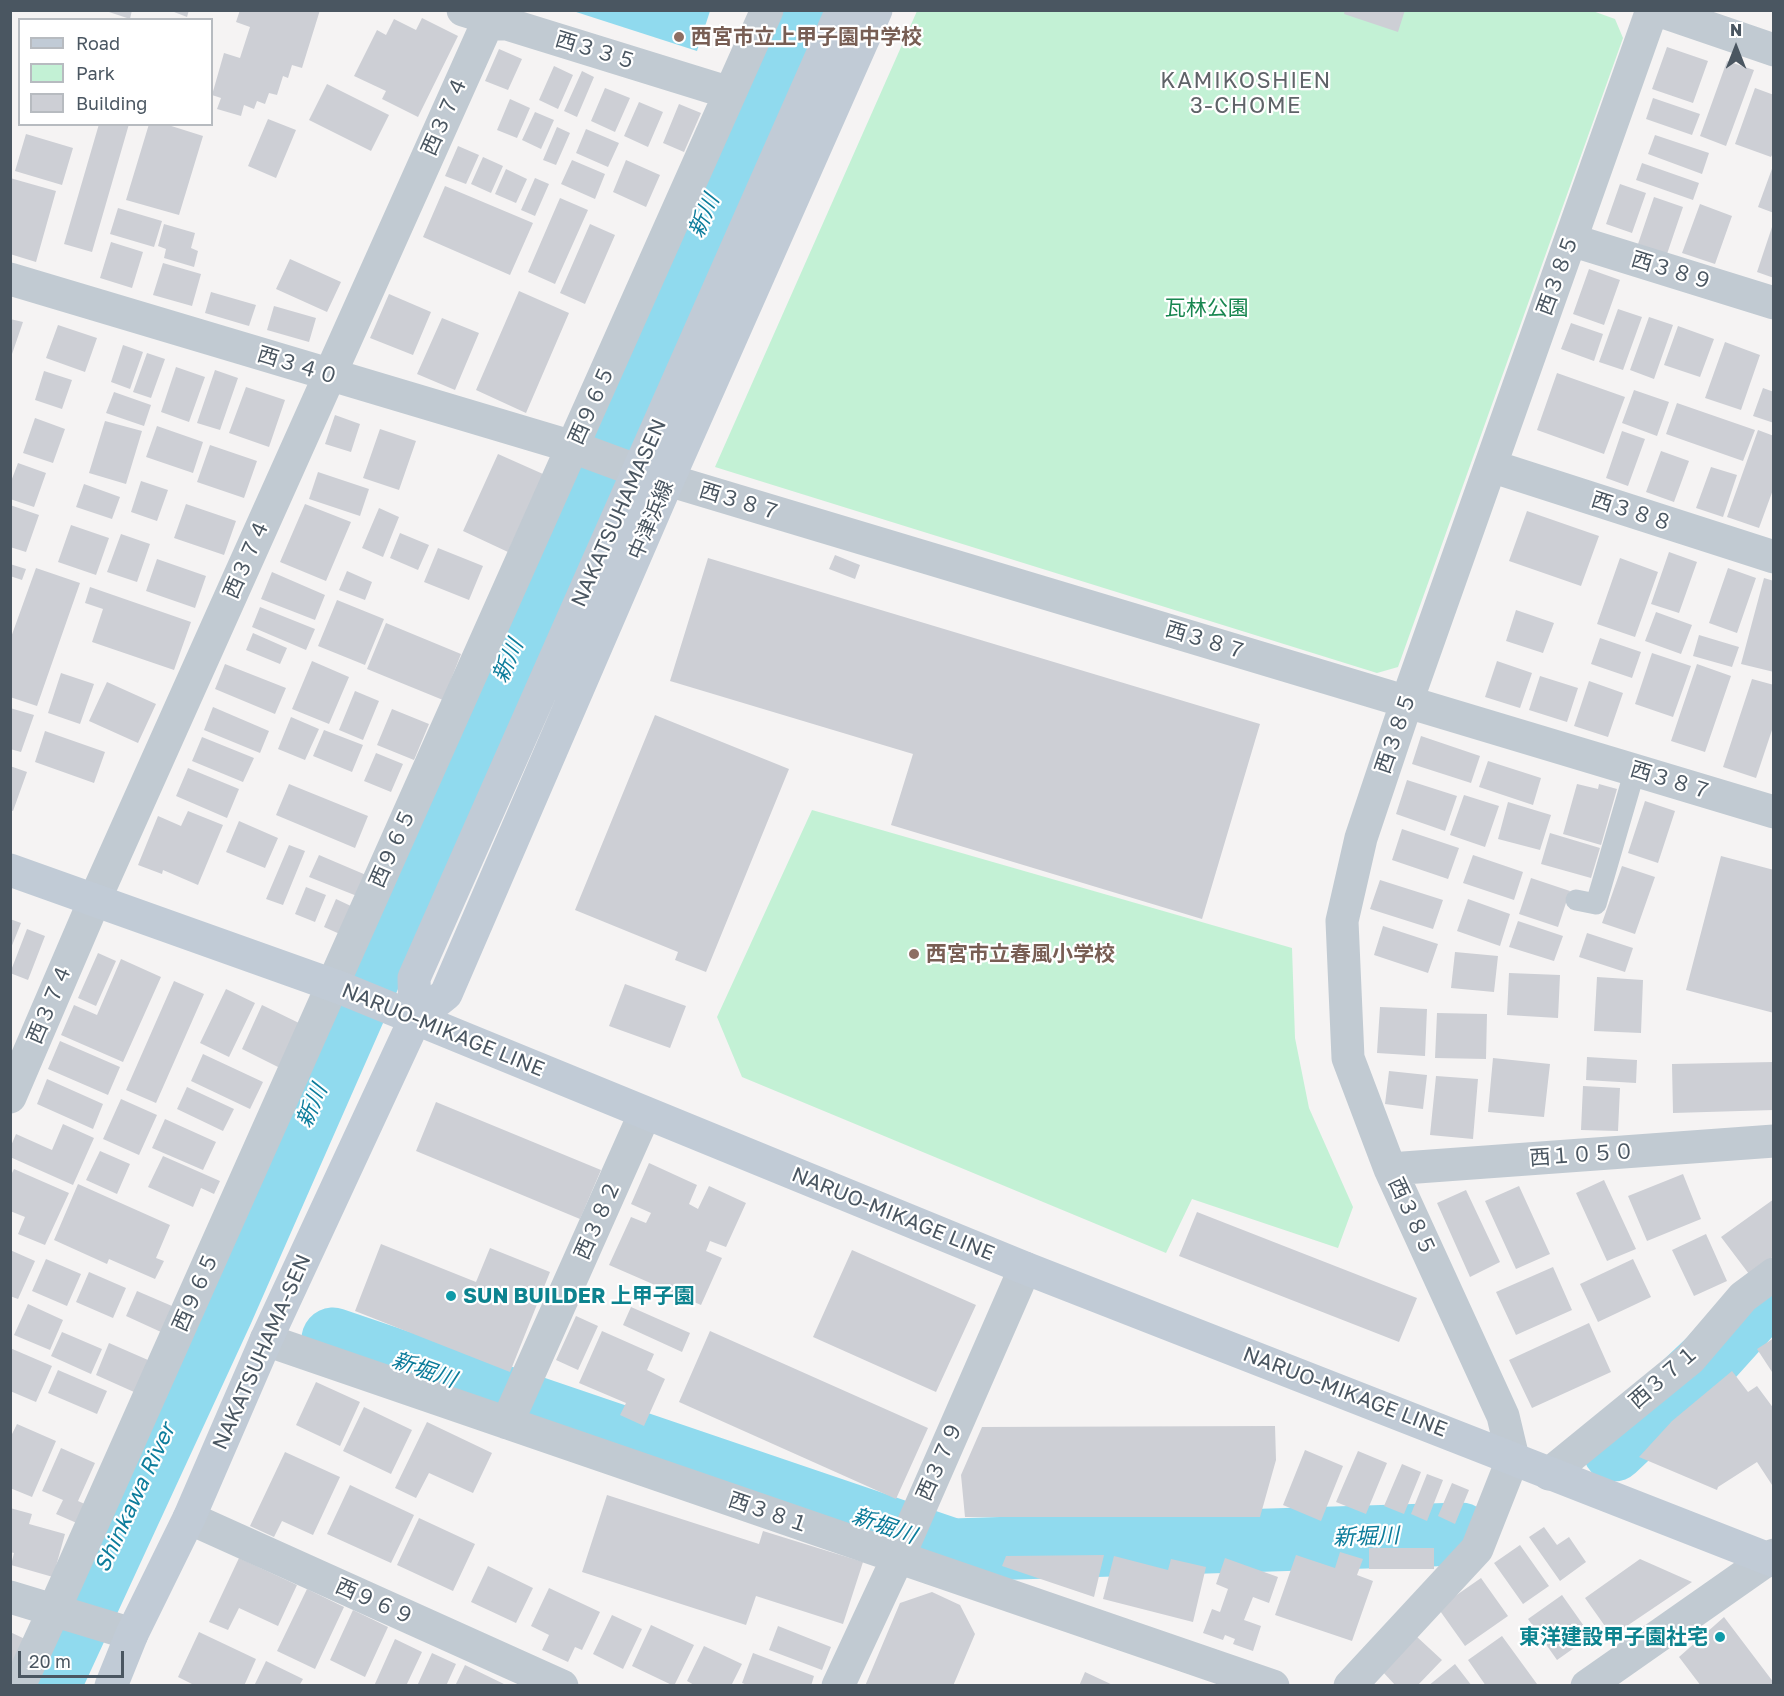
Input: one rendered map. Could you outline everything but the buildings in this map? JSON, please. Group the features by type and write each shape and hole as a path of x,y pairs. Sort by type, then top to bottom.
{"street":[{"name":"西９６５","path":"19,1686 71,1615 336,987 579,450 767,10"},
{"name":"NAKATSUHAMASEN","path":"415,1020 414,978 642,472 842,10"},
{"name":"中津浜線","path":"642,472 876,10"},
{"name":"西３８５","path":"1513,1458 1503,1416 1390,1169 1348,1058 1342,921 1361,838 1407,701 1652,10"},
{"path":"1658,10 1773,50"},
{"name":"西３３５","path":"475,17 507,24 730,93"},
{"name":"西３７４","path":"10,1097 95,899 329,375 475,17"},
{"name":"西３８９","path":"1571,240 1773,303"},
{"name":"西３４０","path":"10,279 579,450 642,472"},
{"name":"西３８８","path":"1491,466 1773,557"},
{"name":"西３８７","path":"642,472 1773,812"},
{"name":"NARUO-MIKAGE LINE","path":"10,870 378,1003 1025,1268 1549,1474 1772,1558"},
{"name":"NAKATSUHAMA-SEN","path":"111,1686 132,1634 189,1518 266,1341 415,1020"},
{"name":"西３８２","path":"513,1410 645,1113"},
{"name":"西１０５０","path":"1390,1169 1773,1141"},
{"name":"西３７９","path":"838,1686 1025,1268"},
{"name":"西３７１","path":"1549,1474 1690,1359 1743,1297 1773,1274"},
{"name":"西３８１","path":"266,1341 513,1410 906,1538 1273,1686"},
{"path":"1350,1686 1478,1549 1513,1458"},
{"name":"西９６９","path":"189,1518 562,1686"},
{"path":"1587,1686 1772,1558"},
{"path":"10,1597 132,1634"}],"lane":[{"path":"1576,900 1596,904 1635,770"}],"green space":[{"name":"瓦林公園","path":"1590,10 1615,19 1623,38 1398,667 1377,673 715,467 917,11"},
{"path":"812,810 1292,948 1295,1038 1309,1108 1353,1207 1338,1248 1192,1199 1166,1253 742,1077 717,1017"}],"water":[{"path":"710,10 697,51 573,11"}],"waterway":[{"name":"新川","path":"49,1686 222,1311 794,10"},
{"name":"新堀川","path":"1614,1450 1710,1359 1756,1308 1774,1296"},
{"name":"新堀川","path":"333,1339 953,1550 1461,1534"}],"place":[{"name":"西宮市立上甲子園中学校","path":"679,37"},
{"name":"西宮市立春風小学校","path":"914,954"},
{"name":"SUN BUILDER 上甲子園","path":"451,1296"},
{"name":"東洋建設甲子園社宅","path":"1720,1637"}],"district":[{"name":"KAMIKOSHIEN 3-CHOME","path":"1246,94"}],"water label":[{"name":"Shinkawa River","path":"135,1498"}]}
